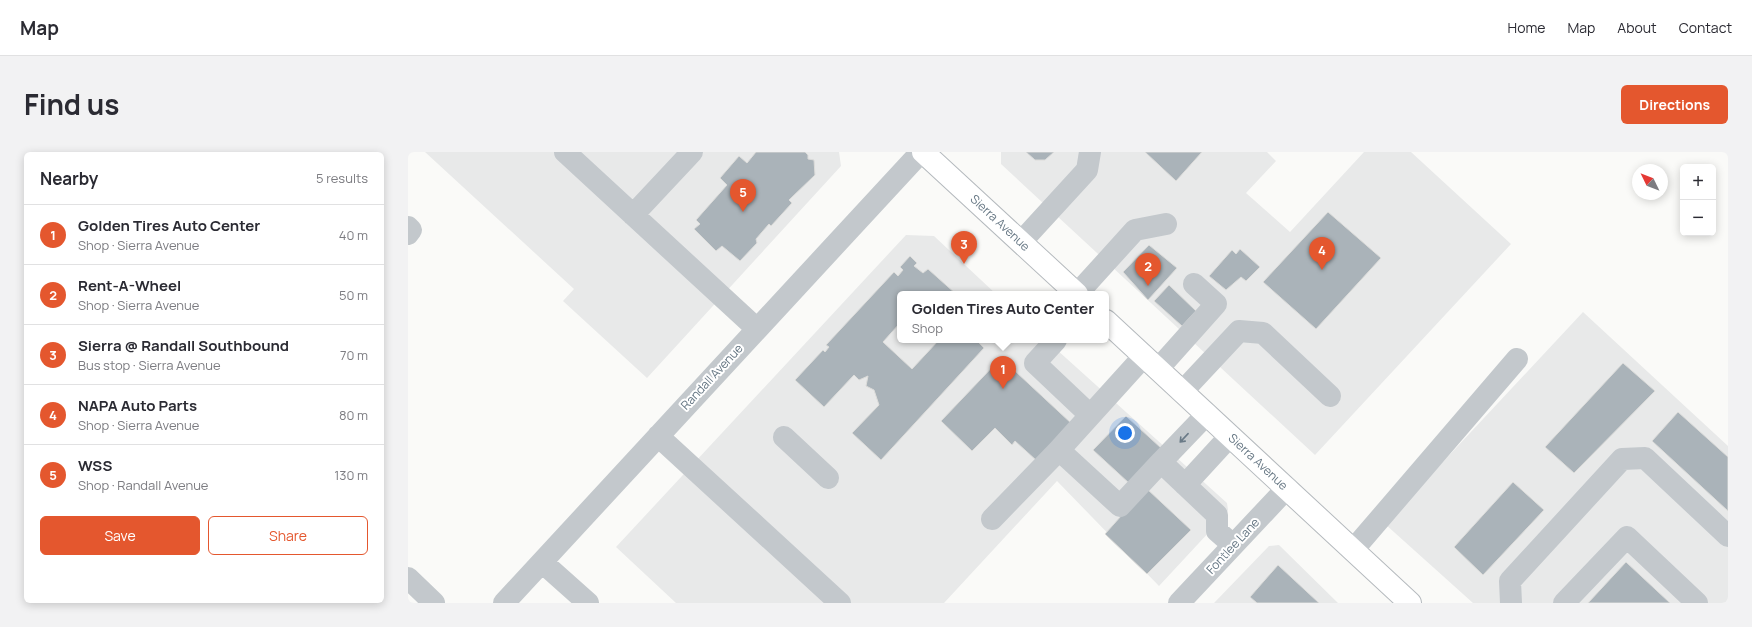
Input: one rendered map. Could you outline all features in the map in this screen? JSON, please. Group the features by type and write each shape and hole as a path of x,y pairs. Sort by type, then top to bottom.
{"main road":[{"name":"Sierra Avenue","path":"922,152 1074,291"},
{"name":"Sierra Avenue","path":"1109,324 1410,603"}],"street":[{"path":"565,152 756,329"},
{"path":"633,215 692,152"},
{"name":"Randall Avenue","path":"504,603 756,329 922,152"},
{"path":"1021,242 1087,170 1090,152"},
{"path":"1080,291 1135,230 1166,224"},
{"path":"408,227 411,230 408,234"},
{"path":"992,520 1059,450 1090,415 1216,304 1194,284"},
{"path":"1182,392 1239,331 1264,333 1330,396"},
{"path":"1053,343 1035,363 1090,415"},
{"path":"1353,550 1517,359"},
{"path":"1059,450 1120,506 1207,414"},
{"path":"658,436 840,603"},
{"path":"784,436 828,478"},
{"path":"1185,485 1230,436"},
{"path":"1511,603 1510,581 1622,459 1645,458 1728,536"},
{"path":"1161,462 1216,515 1217,531 1233,546"},
{"name":"Fontlee Lane","path":"1179,603 1287,488"},
{"path":"1564,603 1627,537 1697,603"},
{"path":"542,562 588,603"},
{"path":"408,578 434,603"}],"shaded area":[{"path":"425,152 839,152 841,166 647,378 563,301 574,289"},
{"path":"1001,152 1267,152 1276,161 1246,193 1290,232 1364,152 1411,152 1511,244 1315,455 1001,164"},
{"path":"906,235 934,236 993,291 897,291 897,343 1049,343 1227,503 1228,510 1159,586 1057,481 944,603 676,603 616,547"},
{"path":"1583,312 1728,446 1728,603 1473,603 1385,524"},
{"path":"1279,545 1338,603 1214,603 1269,546"}],"building":[{"path":"756,152 805,152 808,155 808,159 814,160 815,175 789,200 792,203 771,226 769,224 756,239 757,243 740,261 722,246 716,251 694,229 700,224 696,220 727,185 720,178 739,156 747,163"},
{"path":"1026,152 1054,152 1045,160 1035,160"},
{"path":"1145,152 1202,152 1176,181"},
{"path":"1328,212 1381,258 1316,329 1263,282"},
{"path":"1149,245 1177,268 1148,300 1123,272"},
{"path":"1240,249 1260,267 1246,281 1241,277 1226,290 1209,276 1232,250 1236,254"},
{"path":"910,256 917,263 914,266 923,273 928,269 953,291 897,291 897,326 883,342 912,369 936,343 979,343 984,348 881,460 852,433 879,405 874,390 866,386 868,376 859,380 854,375 824,407 795,380 823,350 825,352 829,347 826,345 894,272 898,276 903,270 900,267"},
{"path":"1169,285 1196,311 1182,326 1154,301"},
{"path":"1001,358 1072,424 1037,461 1015,441 1012,445 995,428 972,451 941,421"},
{"path":"1623,363 1655,391 1574,473 1545,447"},
{"path":"1678,412 1728,457 1728,511 1652,441"},
{"path":"1126,416 1161,448 1130,484 1093,450"},
{"path":"1513,482 1544,510 1483,575 1454,547"},
{"path":"1146,488 1191,530 1147,574 1105,534"},
{"path":"1626,562 1670,603 1588,603"},
{"path":"1278,565 1319,603 1257,603 1250,597"}],"place":[{"name":"WSS","path":"743,212"},
{"name":"Sierra @ Randall Southbound","path":"964,264"},
{"name":"NAPA Auto Parts","path":"1322,270"},
{"name":"Rent-A-Wheel","path":"1148,286"},
{"name":"Golden Tires Auto Center","path":"1003,389"}]}
